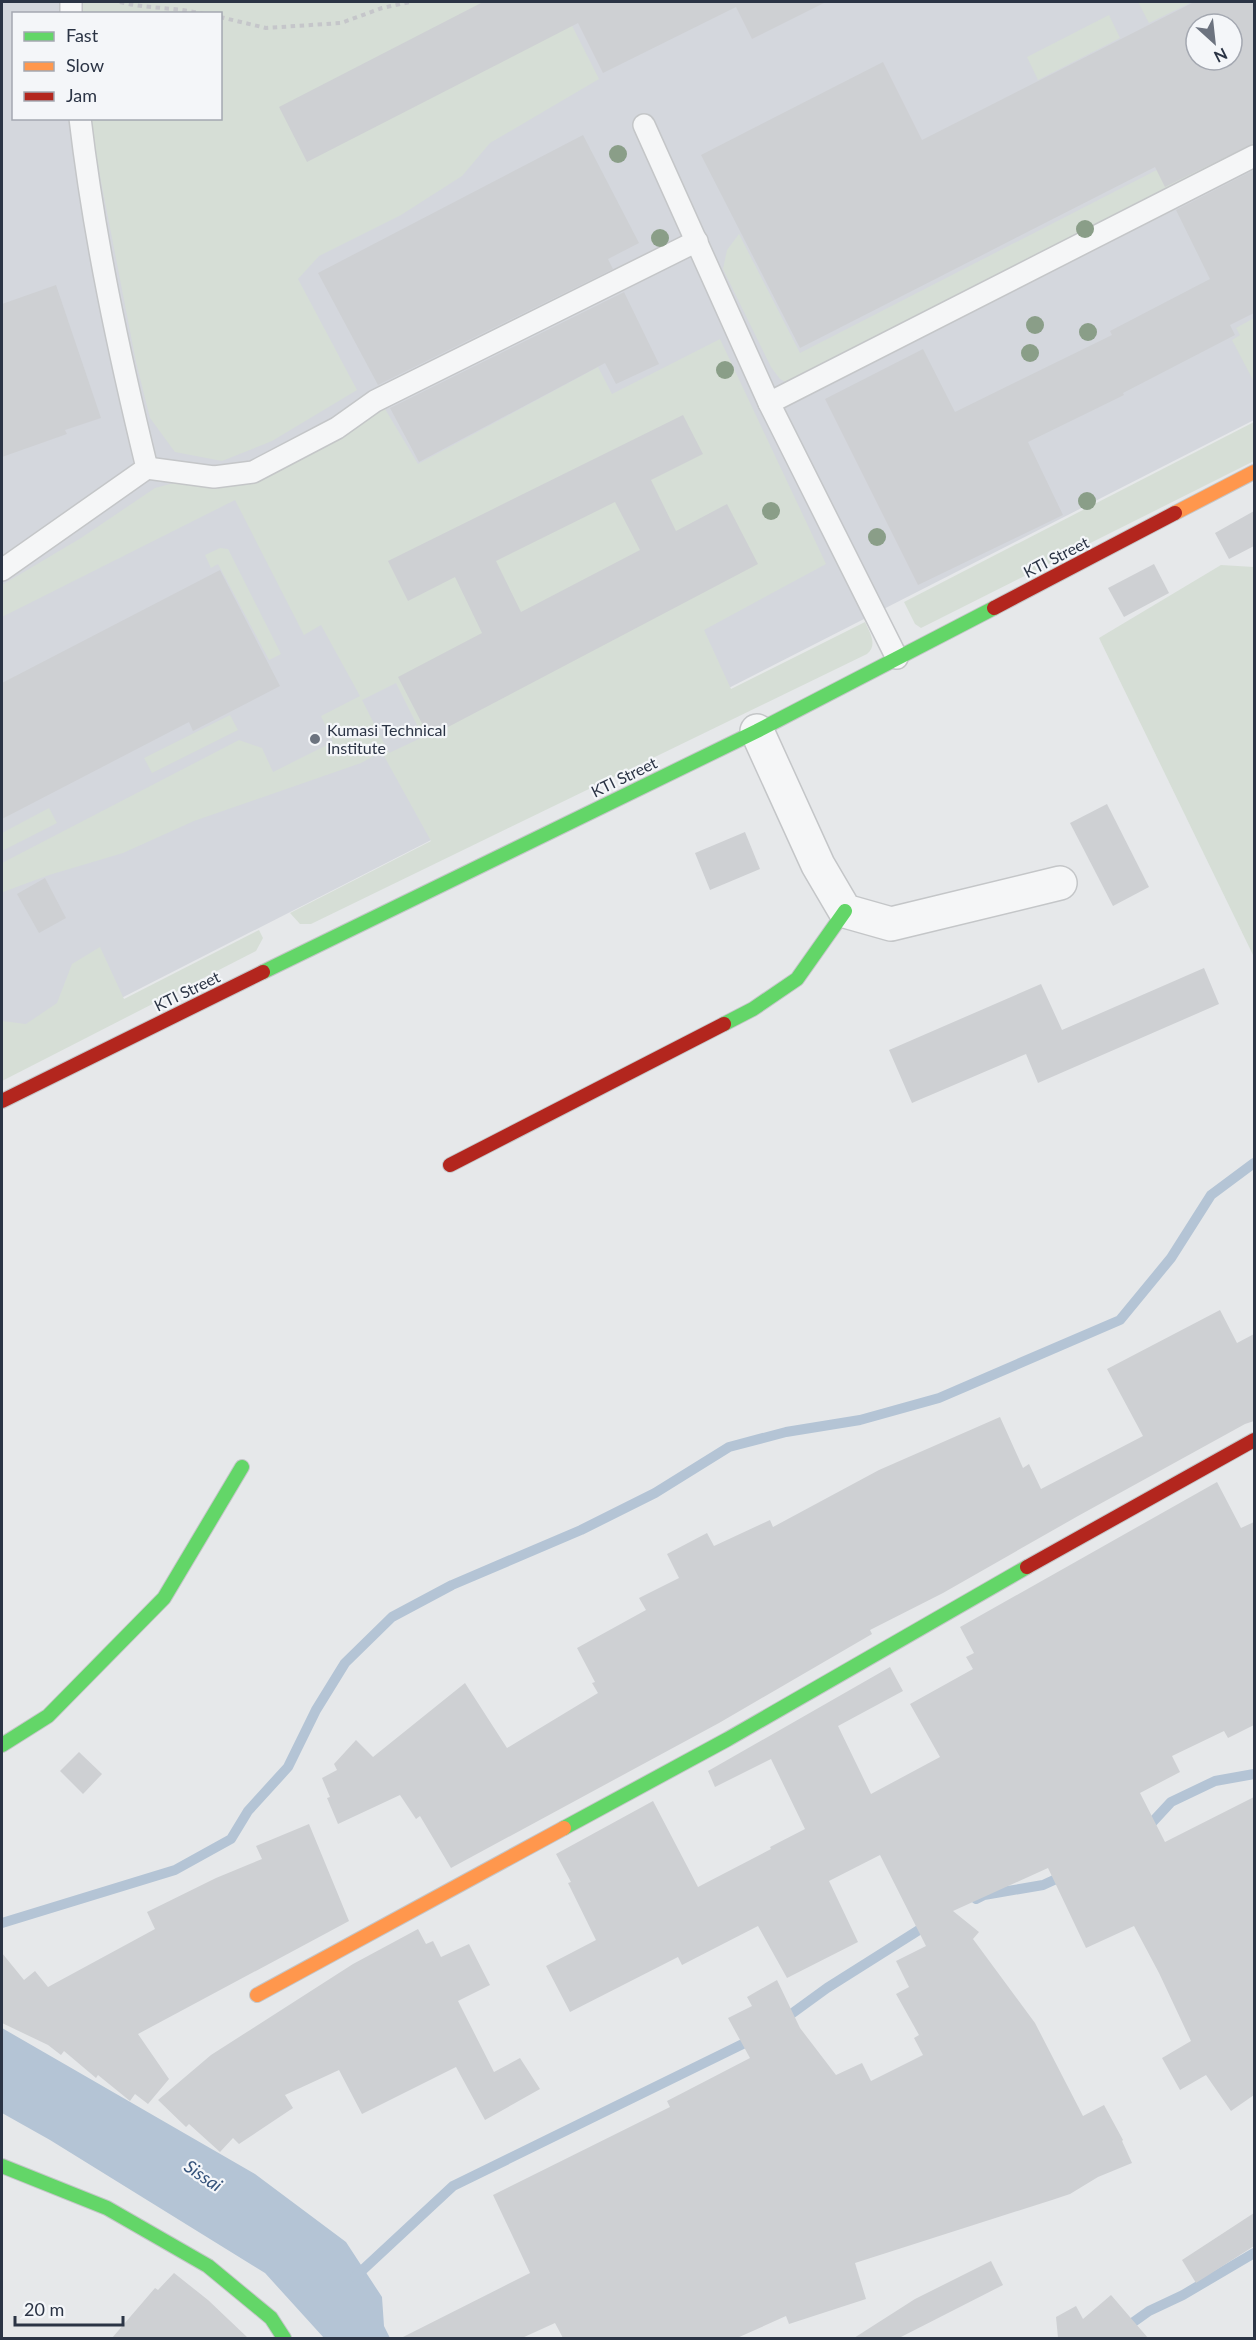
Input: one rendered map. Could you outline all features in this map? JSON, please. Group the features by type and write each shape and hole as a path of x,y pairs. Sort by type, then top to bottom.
{"street":[{"name":"KTI Street","path":"2,1101 289,958 757,731 1254,472"},
{"path":"757,731 818,865 845,911 891,924 1060,883"},
{"path":"450,1165 753,1009 797,979 845,911"},
{"path":"257,1995 728,1739 1087,1532 1254,1440"},
{"path":"2,1745 48,1716 164,1598 242,1467"},
{"path":"2,2166 107,2208 208,2266 271,2318 284,2338"}],"lane":[{"path":"80,120 117,343 147,468"},
{"path":"644,125 769,403 897,658"},
{"path":"769,403 1254,156"},
{"path":"2,570 147,468 214,477 253,472 337,428 375,401 697,241"}],"path":[{"path":"120,2 196,12"},
{"path":"222,18 266,28 341,23 382,8 410,2"}],"shaded area":[{"name":"Kumasi Technical Institute","path":"2,2 1254,2 1254,420 2,1059"},
{"path":"82,2 560,2 599,79 490,143 462,176 401,215 319,256 298,279 357,390 272,441 222,461 175,452 150,418 136,362 89,120 222,120 222,12 81,12"},
{"path":"1138,2 1192,2 1149,23"},
{"path":"1109,15 1120,38 1038,80 1027,57"},
{"path":"1254,120 1254,149 789,384 780,379 771,367 723,269 727,250 739,234 800,353"},
{"path":"1254,318 1254,382 1232,340 1240,335 1236,328"},
{"path":"720,339 826,564 704,630 731,689 865,622 873,643 867,654 311,924 300,924 290,913 431,841 384,756 380,753 361,763 194,821 123,853 49,875 3,892 2,863 239,740 262,748 273,772 333,742 321,716 360,696 321,625 304,635 235,500 2,617 2,585 81,538 155,488 304,448 385,409 418,464 598,367 612,394","holes":["396,683 423,737 389,753 362,700"]},
{"path":"1254,422 1254,461 921,628 915,624 904,602"},
{"path":"220,548 228,549 281,654 269,660 218,564 211,568 205,555"},
{"path":"1221,565 1254,567 1254,957 1099,638"},
{"path":"230,715 238,730 152,773 144,758"},
{"path":"49,808 57,823 2,851 2,833"},
{"path":"259,930 263,938 256,951 2,1081 2,1021 26,1024 57,1003 72,964 100,947 124,999"}],"water":[{"name":"Sissai","path":"2,2028 255,2174 346,2242 382,2297 384,2326 390,2338 324,2338 265,2273 50,2140 2,2113"}],"building":[{"path":"483,2 826,2 752,39 736,7 603,73 578,23 307,162 279,107"},
{"path":"1194,2 1254,2 1254,143 1165,187 1155,167 800,348 701,155 883,62 922,140"},
{"path":"583,135 639,243 608,259 613,269 378,385 318,273"},
{"path":"1254,170 1254,313 1230,325 1235,335 1123,393 1124,395 1028,442 1063,515 918,585 825,399 923,349 955,412 1112,335 1110,331 1210,279 1176,210"},
{"path":"56,285 101,418 65,430 67,434 2,457 2,304"},
{"path":"624,292 659,364 616,384 605,363 419,462 390,408"},
{"path":"683,415 703,454 651,480 676,531 727,504 758,564 429,737 398,677 482,633 455,577 408,601 388,561","holes":["615,502 640,550 521,612 496,561"]},
{"path":"1254,511 1254,546 1229,559 1215,533"},
{"path":"1154,564 1169,593 1124,617 1108,588"},
{"path":"220,570 280,686 193,731 189,722 2,819 2,683"},
{"path":"1107,804 1149,887 1113,906 1070,823"},
{"path":"745,832 760,869 710,890 695,853"},
{"path":"45,878 66,918 39,933 17,894"},
{"path":"1204,968 1219,1004 1038,1083 1026,1054 912,1103 889,1050 1041,984 1062,1030"},
{"path":"1220,1310 1237,1343 1254,1334 1254,1421 1078,1516 943,1593 870,1630 872,1634 719,1723 451,1868 420,1816 416,1819 400,1795 338,1824 327,1798 330,1797 322,1778 337,1770 334,1764 356,1740 373,1757 465,1683 507,1748 598,1693 592,1683 595,1682 577,1648 646,1610 639,1598 679,1578 667,1554 707,1533 714,1546 770,1520 773,1527 879,1470 1000,1417 1023,1468 1029,1464 1041,1489 1143,1436 1107,1369"},
{"path":"1217,1482 1241,1528 1254,1522 1254,1725 1228,1738 1224,1731 1172,1756 1180,1772 1140,1793 1165,1842 1254,1797 1254,2095 1231,2111 1206,2075 1180,2090 1162,2058 1191,2041 1134,1926 1086,1948 1048,1868 953,1911 979,1932 973,1939 1035,2023 1083,2116 1104,2105 1123,2140 1132,2163 1098,2177 1070,2194 855,2263 866,2299 789,2324 786,2316 737,2338 563,2338 555,2323 522,2338 401,2338 530,2273 493,2195 670,2107 667,2101 750,2058 728,2018 752,2006 747,1997 777,1980 800,2028 836,2075 862,2063 871,2081 923,2055 914,2038 919,2035 896,1994 909,1987 896,1961 926,1946 880,1855 829,1881 858,1942 787,1978 758,1926 682,1965 678,1957 570,2012 546,1966 596,1940 556,1854 653,1801 698,1887 771,1849 770,1847 805,1829 771,1759 715,1787 708,1771 890,1667 903,1691 838,1726 871,1794 940,1757 910,1704 973,1669 966,1657 974,1653 960,1627"},
{"path":"79,1752 102,1774 83,1794 60,1771"},
{"path":"309,1824 349,1921 138,2034 169,2079 148,2104 135,2094 130,2101 98,2075 96,2078 64,2051 61,2055 48,2045 2,2023 2,1953 24,1980 35,1971 48,1987 155,1929 147,1912 216,1878 262,1859 256,1846"},
{"path":"418,1929 426,1944 433,1941 441,1957 469,1944 490,1985 458,2001 494,2072 520,2058 540,2089 485,2120 456,2067 362,2114 339,2070 285,2095 293,2108 239,2144 233,2138 220,2152 189,2124 186,2127 158,2100 211,2055 353,1964"},
{"path":"1254,2213 1254,2246 1196,2283 1182,2260"},
{"path":"991,2261 1003,2285 899,2338 854,2338 915,2299"},
{"path":"174,2273 208,2300 248,2338 112,2338 155,2288 158,2290"},
{"path":"1111,2295 1148,2338 1058,2338 1056,2317 1076,2306 1083,2319"}],"waterway":[{"path":"2,1923 175,1870 231,1839 248,1811 288,1767 316,1710 345,1663 392,1617 452,1585 581,1530 655,1493 729,1447 786,1432 860,1420 939,1398 1120,1320 1171,1258 1211,1195 1254,1163"},
{"path":"1146,1829 1171,1802 1215,1781 1254,1774"},
{"path":"976,1899 984,1895 1043,1885 1065,1875"},
{"path":"783,2020 827,1988 930,1923"},
{"path":"355,2277 453,2186 755,2038"},
{"path":"1111,2338 1149,2311 1183,2295 1254,2253"}],"traffic: fast":[{"path":"263,972 757,731 994,608"},
{"path":"724,1024 753,1009 797,979 845,911"},
{"path":"2,1745 48,1716 164,1598 242,1467"},
{"path":"564,1828 728,1739 1027,1567"},
{"path":"2,2166 107,2208 208,2266 271,2318 284,2338"}],"traffic: slow":[{"path":"1175,513 1254,472"},
{"path":"257,1995 564,1828"}],"traffic: jam":[{"path":"994,608 1175,513"},
{"path":"2,1101 263,972"},
{"path":"450,1165 724,1024"},
{"path":"1027,1567 1254,1440"}],"place":[{"name":"Kumasi Technical Institute","path":"315,739"}]}
